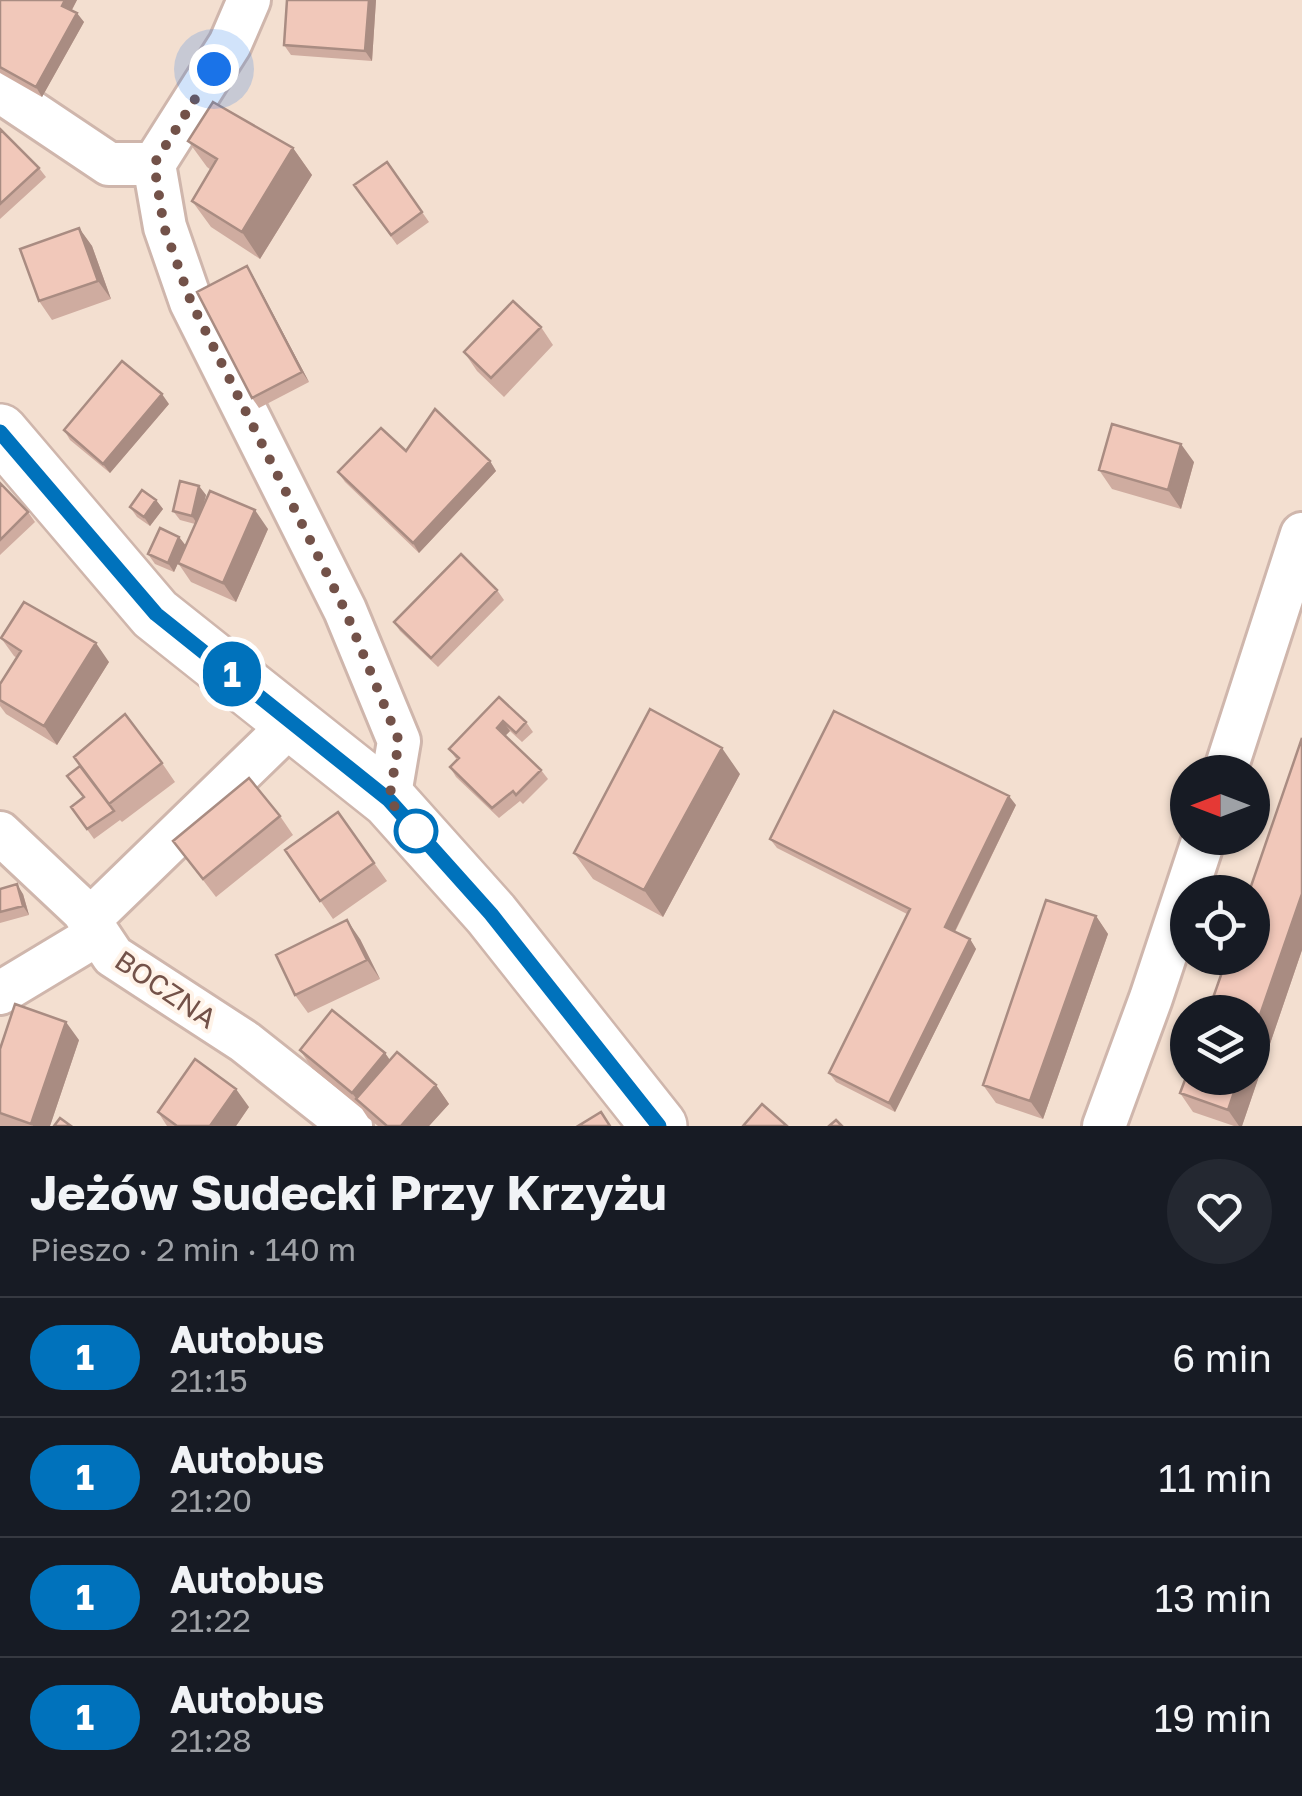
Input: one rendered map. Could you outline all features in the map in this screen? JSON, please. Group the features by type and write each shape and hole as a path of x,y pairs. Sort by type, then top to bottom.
{"street":[{"path":"249,0 230,44 154,164 164,227 191,302 345,610 399,741 389,800"},
{"path":"0,91 109,164 154,164"},
{"path":"0,432 156,614 389,800 491,914 660,1126"},
{"path":"1230,755 1302,534"},
{"path":"0,994 94,927 158,852 292,722"},
{"name":"BOCZNA","path":"0,833 94,927 112,956 246,1042 351,1126"},
{"path":"1105,1126 1198,855"}],"shaded area":[{"path":"0,0 1302,0 1302,1126 0,1126"}],"building":[{"path":"0,0 65,0 62,6 77,13 36,87 0,67"},
{"path":"287,0 369,0 365,51 284,45"},
{"path":"213,102 293,148 242,232 192,201 217,159 188,141"},
{"path":"0,129 39,168 0,204"},
{"path":"387,162 422,212 391,235 354,185"},
{"path":"79,228 98,281 39,301 20,249"},
{"path":"247,266 302,372 252,398 197,292"},
{"path":"513,301 541,327 491,378 464,352"},
{"path":"122,361 162,394 103,464 64,430"},
{"path":"435,409 490,461 413,543 338,472 381,428 406,451"},
{"path":"1112,424 1181,444 1168,490 1099,470"},
{"path":"180,481 199,486 192,516 173,511"},
{"path":"0,483 28,512 0,540"},
{"path":"142,490 156,500 144,517 130,507"},
{"path":"210,491 255,510 223,583 178,563"},
{"path":"160,528 179,537 168,563 148,554"},
{"path":"461,554 497,590 431,658 394,622"},
{"path":"24,602 96,643 44,726 0,700 0,684 21,651 1,638"},
{"path":"499,697 526,722 516,733 503,721 497,728 541,770 516,795 513,791 492,808 450,767 459,758 449,749"},
{"path":"650,709 722,748 644,890 574,853"},
{"path":"834,711 1009,796 945,927 970,939 889,1103 829,1073 910,909 770,839"},
{"path":"125,714 162,763 109,804 74,757"},
{"path":"1302,738 1302,894 1267,995 1214,995 1221,975 1270,975 1270,875 1255,875 1262,855 1270,855 1270,831"},
{"path":"80,766 114,811 87,829 71,807 84,797 67,776"},
{"path":"249,778 280,816 203,879 173,841"},
{"path":"338,812 374,863 320,901 285,850"},
{"path":"17,884 23,906 0,912 0,889"},
{"path":"1046,900 1096,916 1030,1101 983,1085"},
{"path":"347,920 367,960 295,995 276,955"},
{"path":"15,1004 66,1022 31,1124 0,1113 0,1049"},
{"path":"332,1010 385,1053 352,1093 300,1050"},
{"path":"397,1052 436,1085 401,1126 387,1126 356,1099"},
{"path":"195,1059 236,1089 210,1126 177,1126 158,1112"},
{"path":"1186,1095 1233,1095 1228,1110"},
{"path":"762,1104 787,1126 743,1126"},
{"path":"601,1112 610,1126 578,1126"},
{"path":"60,1118 71,1126 54,1126"}],"bus line":[{"name":"1","path":"0,432 156,614 389,800 491,914 659,1126"}],"route":[{"path":"214,69 154,164 164,227 191,302 345,610 399,741 389,800 416,831"}]}
